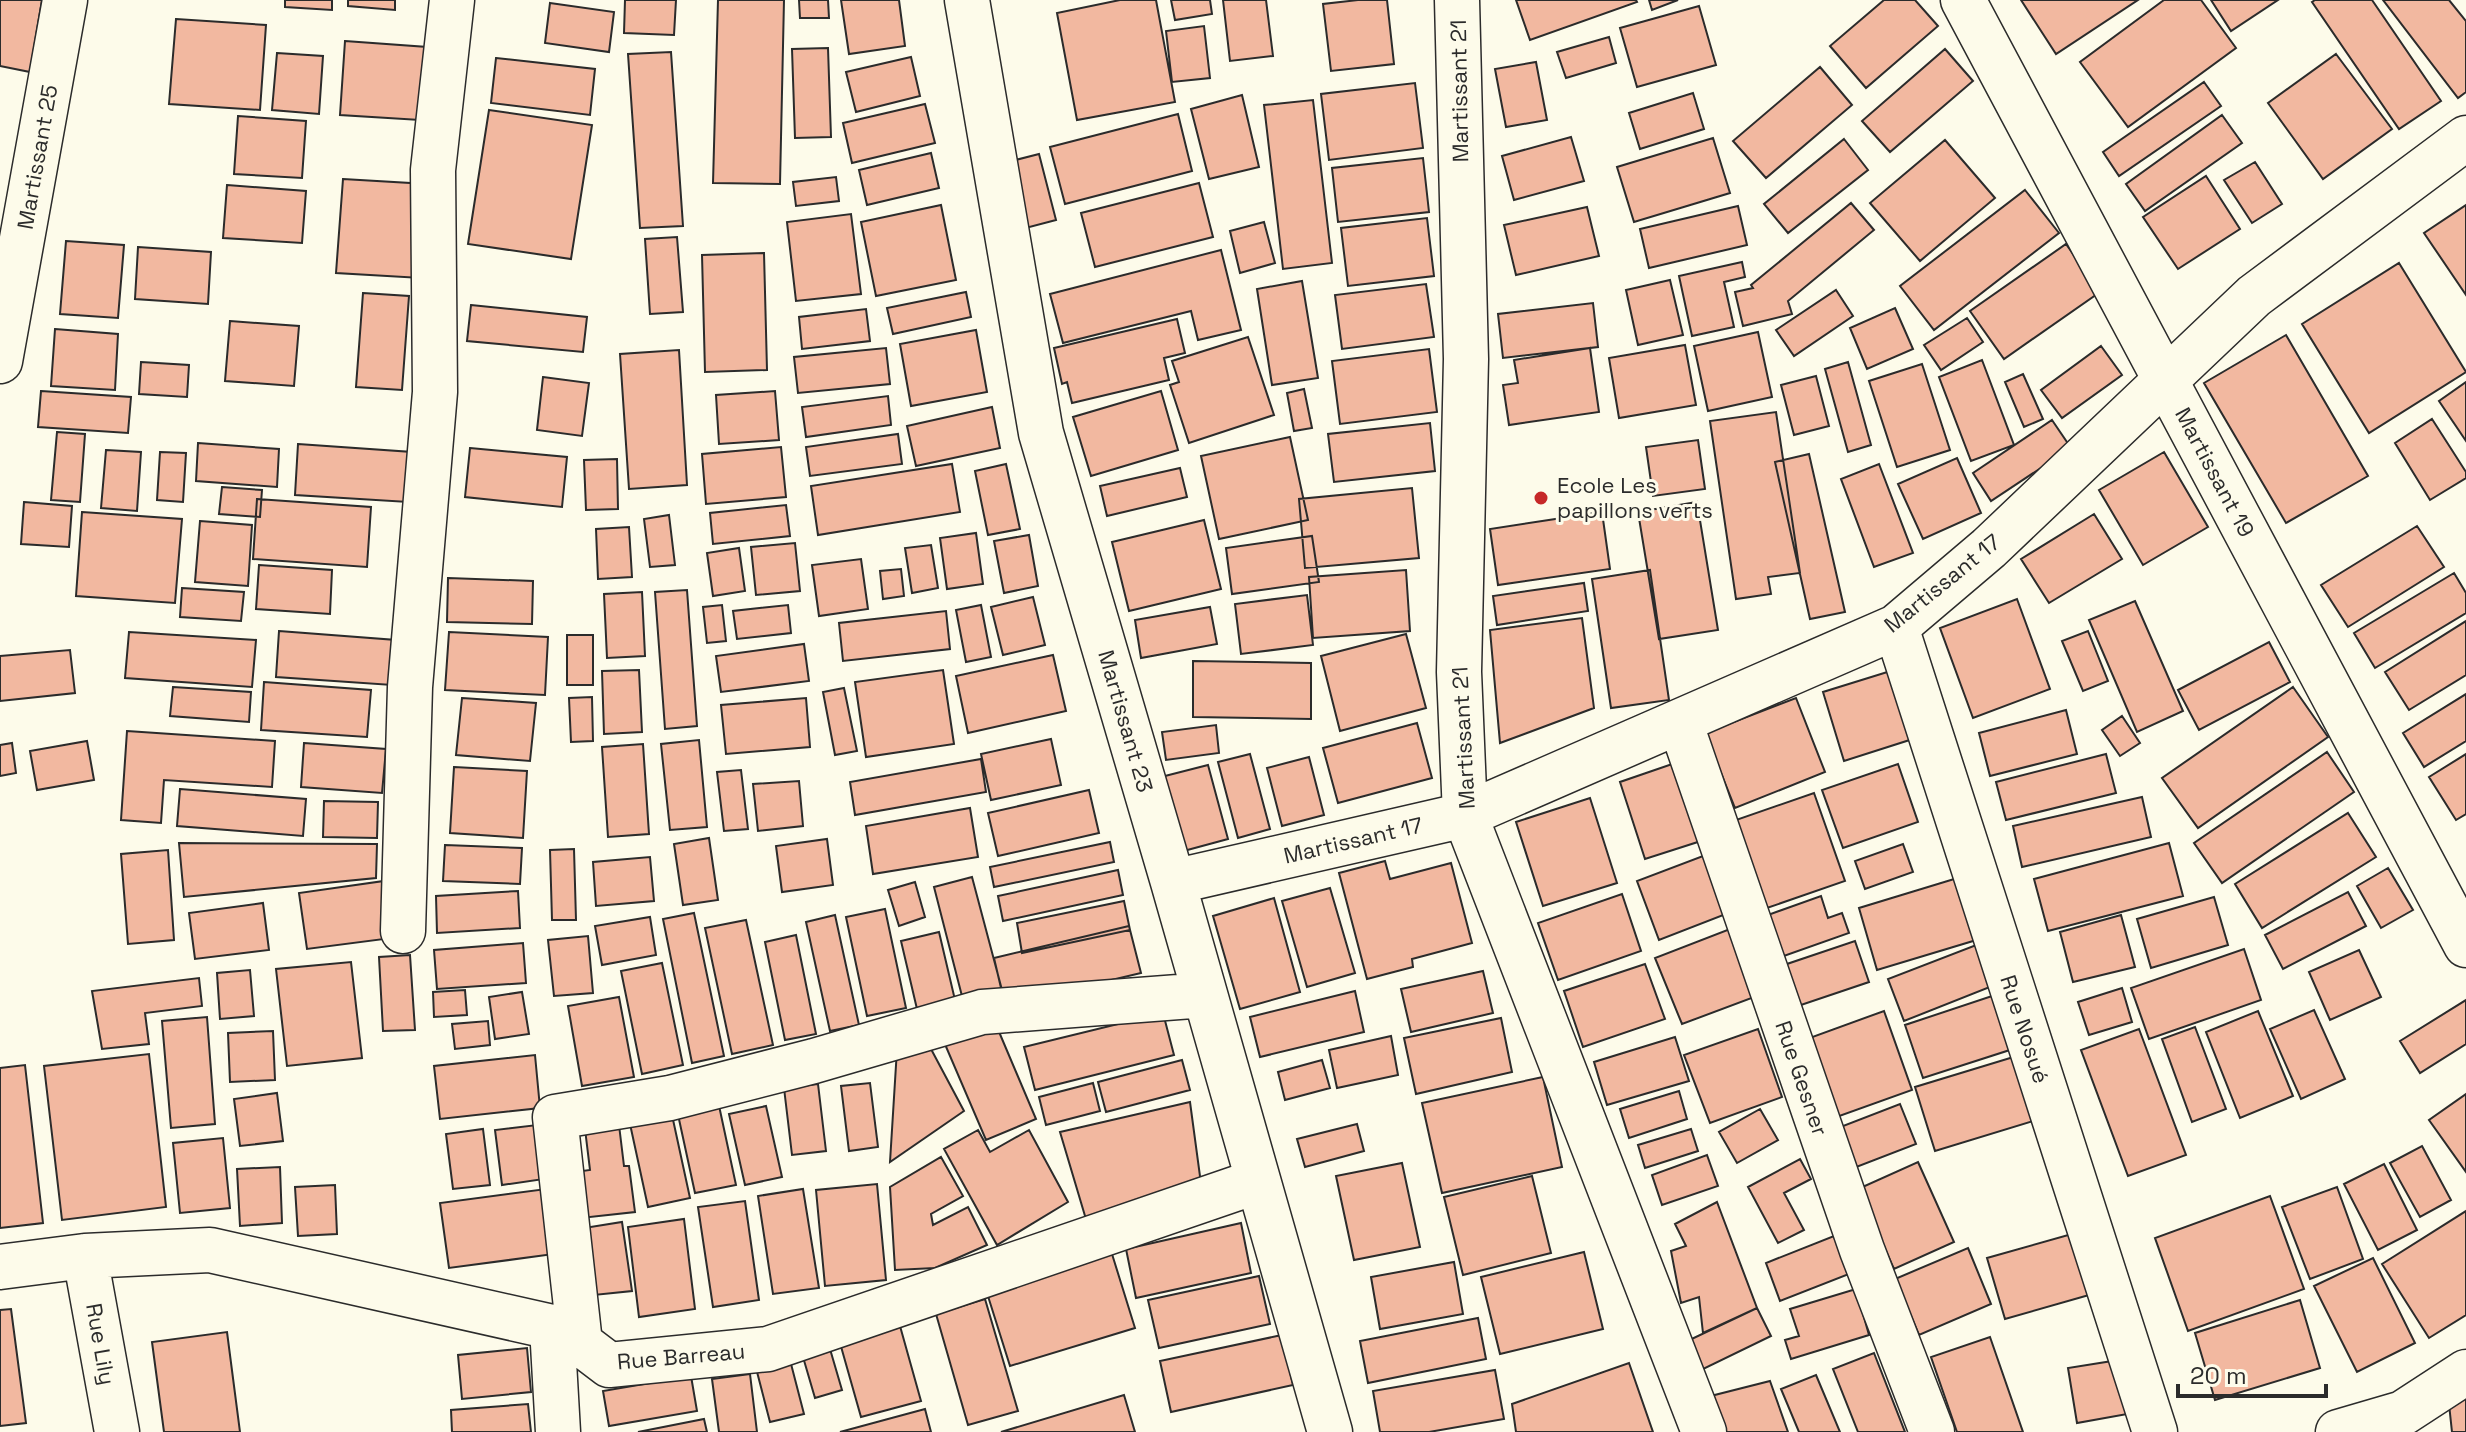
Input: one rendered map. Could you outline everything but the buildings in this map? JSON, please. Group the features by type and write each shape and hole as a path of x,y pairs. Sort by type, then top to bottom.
{"street":[{"name":"Martissant 25","path":"0,361 65,0"},
{"path":"403,931 410,687 435,392 433,170 452,0"},
{"name":"Martissant 23","path":"967,0 1041,433 1330,1432"},
{"name":"Martissant 21","path":"1457,0 1466,359 1459,672 1465,815 1704,1432"},
{"name":"Martissant 19","path":"1963,0 2466,945"},
{"name":"Martissant 17","path":"1173,882 1465,815 1896,627 1989,548 2254,296 2466,138"},
{"name":"Rue Nosué","path":"1896,627 2155,1432"},
{"name":"Rue Gesner","path":"1680,722 1862,1250 1932,1432"},
{"path":"558,1432 566,1335 555,1117 670,1098 814,1061 982,1012 1205,995"},
{"name":"Rue Barreau","path":"0,1267 85,1256 210,1250 566,1335 609,1365 768,1349 1258,1181"},
{"name":"Rue Lily","path":"85,1256 117,1432"},
{"path":"2338,1432 2403,1413 2466,1372"}],"place":[{"name":"Ecole Les papillons verts","path":"1541,498"}]}
